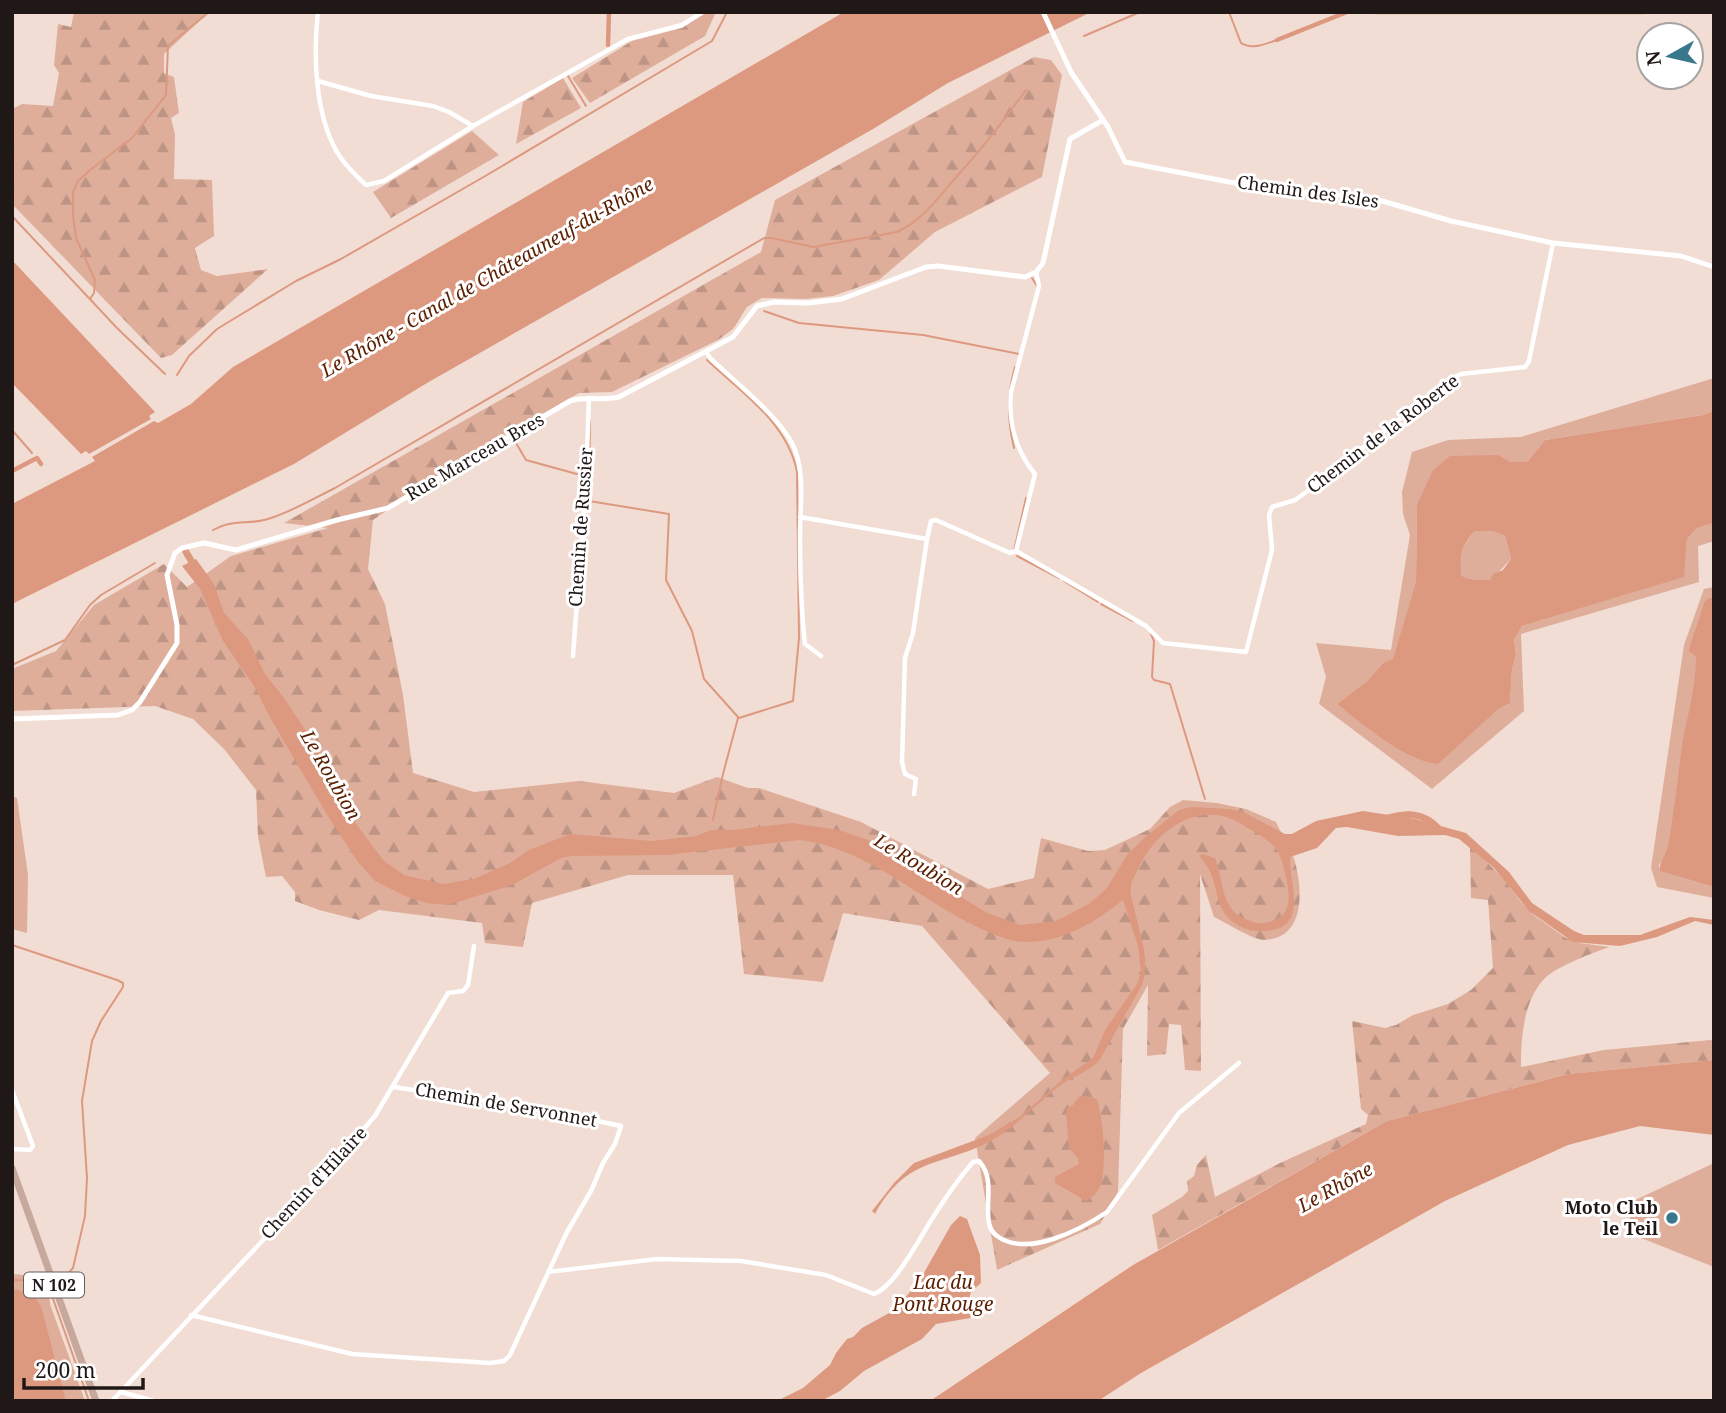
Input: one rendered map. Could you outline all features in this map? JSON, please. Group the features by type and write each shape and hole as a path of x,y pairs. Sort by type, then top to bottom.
{"main road":[{"name":"N 102","path":"12,1168 96,1401"}],"street":[{"path":"318,12 314,54 324,117 336,151 366,185 384,181 473,126 628,39 682,25 703,12"},
{"name":"Chemin des Isles","path":"1043,12 1070,72 1103,120 1120,155 1125,162 1135,166 1218,178 1266,189 1372,198 1451,220 1553,243 1681,256 1714,267"},
{"path":"318,81 371,96 433,106 473,126"},
{"path":"914,794 916,779 905,774 902,762 905,658 913,633 929,524 936,520 1014,552 1035,474 1016,442 1010,406 1011,392 1039,286 1036,272 1043,262 1070,139 1103,120"},
{"name":"Chemin de la Roberte","path":"1014,552 1146,626 1163,643 1246,652 1272,550 1269,515 1272,507 1295,500 1452,378 1461,374 1525,367 1529,361 1553,243"},
{"name":"Rue Marceau Bres","path":"12,719 118,715 140,702 177,643 177,625 167,575 175,553 182,548 204,543 236,551 337,520 388,508 570,401 619,397 706,352 733,337 752,311 763,304 842,299 926,267 938,266 1016,277 1025,277 1036,272"},
{"path":"706,352 710,359 764,409 785,432 795,449 801,476 802,618 805,644 821,656"},
{"name":"Chemin de Russier","path":"573,656 586,491 589,398"},
{"path":"800,517 927,539"},
{"name":"Chemin d'Hilaire","path":"112,1401 375,1116 449,993 463,991 468,985 474,946"},
{"path":"191,1315 352,1354 490,1363 504,1361 510,1355 548,1272 654,1260 752,1262 826,1275 873,1294 881,1291 895,1276 938,1209 973,1162 979,1161 985,1168 989,1181 988,1222 991,1231 1005,1242 1031,1246 1090,1223 1107,1212 1179,1113 1239,1063"},
{"name":"Chemin de Servonnet","path":"394,1087 550,1111 621,1126 615,1144 548,1272"},
{"path":"12,1090 33,1146 30,1150 12,1150"},
{"path":"121,1392 154,1401"}],"green space":[{"path":"74,12 209,12 164,54 164,73 174,77 179,113 171,118 175,134 174,179 212,180 214,236 195,248 201,270 217,276 268,269 172,355 161,358 12,204 12,109 22,104 53,106 59,73 54,65 58,24 71,27"},
{"path":"705,12 716,12 705,36 590,103 572,78 632,41 682,28"},
{"path":"1034,57 1051,60 1062,75 1042,177 935,232 879,280 833,296 806,299 762,298 747,307 733,329 718,340 612,392 579,393 458,462 373,520 368,569 385,604 403,695 413,773 474,792 579,781 674,793 717,777 861,822 988,889 1034,878 1041,838 1088,851 1105,850 1150,829 1170,807 1183,800 1246,809 1276,822 1291,852 1298,874 1300,899 1294,923 1277,938 1264,940 1214,917 1200,874 1201,1071 1185,1070 1181,1025 1169,1024 1166,1054 1147,1056 1148,985 1123,1029 1118,1192 1100,1224 997,1270 975,1138 1050,1073 922,926 843,913 823,982 744,974 733,875 628,875 532,903 523,947 485,943 482,923 379,910 359,920 319,910 295,901 295,892 282,876 266,877 258,837 256,790 224,749 193,719 155,706 12,711 12,669 56,651 94,605 164,564 187,587 231,556 328,528 284,523 761,252 775,200"},
{"path":"563,78 581,108 516,144 523,102"},
{"path":"472,131 499,155 391,218 373,192"},
{"path":"1714,378 1714,411 1545,440 1527,462 1510,463 1417,505 1416,581 1393,660 1383,663 1367,681 1337,704 1376,734 1496,711 1510,703 1512,669 1516,655 1514,640 1522,626 1683,577 1687,539 1697,528 1714,523 1714,541 1698,546 1699,582 1521,634 1524,711 1432,789 1319,704 1326,677 1316,643 1391,650 1410,535 1403,514 1402,492 1412,452 1448,440 1521,437"},
{"path":"1475,531 1492,531 1505,536 1511,559 1490,581 1461,575 1462,552"},
{"path":"1714,587 1714,597 1704,602 1688,651 1696,657 1696,677 1680,759 1678,793 1667,854 1659,865 1659,871 1714,887 1714,898 1657,887 1651,868 1684,645 1704,589"},
{"path":"12,796 17,798 28,875 27,933 12,929"},
{"path":"1470,846 1502,877 1535,916 1566,938 1610,947 1558,969 1538,987 1525,1020 1521,1067 1604,1050 1710,1040 1714,1041 1714,1060 1568,1074 1387,1121 1158,1250 1152,1215 1188,1191 1187,1181 1194,1176 1197,1165 1206,1155 1215,1197 1280,1163 1366,1124 1368,1115 1361,1109 1352,1021 1385,1028 1396,1025 1413,1015 1448,1004 1471,990 1493,968 1488,900 1471,898"},
{"name":"Moto Club le Teil","path":"1714,1163 1714,1267 1631,1234 1629,1203"},
{"path":"12,1274 48,1277 50,1304 85,1401 12,1401"}],"water":[{"name":"Le Rhône - Canal de Châteauneuf-du-Rhône","path":"844,12 1091,12 948,83 873,129 427,383 294,464 12,604 12,504 95,461 92,457 154,421 158,423 191,404 233,367"},
{"path":"12,260 155,412 149,416 151,419 89,454 86,451 81,454 12,383"},
{"path":"1714,411 1714,523 1697,528 1687,539 1684,577 1522,626 1514,640 1516,655 1512,669 1510,703 1496,711 1438,764 1426,762 1399,749 1337,704 1367,681 1383,663 1393,659 1416,581 1417,505 1433,470 1450,456 1498,455 1510,462 1527,462 1545,440","holes":["1475,531 1492,531 1505,536 1511,559 1503,570 1493,574 1490,580 1464,577 1461,575 1461,556 1466,542"]},
{"path":"196,559 214,584 224,613 248,639 265,674 312,740 354,821 383,860 404,875 443,884 474,879 510,863 529,850 570,834 652,841 696,836 711,830 792,823 839,830 871,841 987,913 1021,925 1056,921 1089,904 1107,888 1127,855 1179,810 1191,807 1230,809 1243,812 1285,834 1292,834 1316,821 1363,811 1415,819 1466,833 1509,872 1532,903 1584,935 1640,935 1690,917 1714,920 1714,925 1695,921 1657,937 1620,946 1573,942 1529,911 1494,868 1459,839 1445,835 1398,836 1347,827 1336,828 1317,848 1290,857 1294,906 1292,916 1286,924 1275,930 1249,930 1235,924 1225,914 1210,871 1199,856 1202,854 1215,858 1224,894 1232,910 1239,916 1263,923 1282,916 1288,902 1285,874 1277,850 1268,841 1227,817 1211,815 1180,822 1155,843 1132,880 1130,888 1143,946 1144,975 1142,985 1099,1061 1058,1087 1018,1122 991,1141 913,1172 887,1195 875,1214 872,1211 914,1163 989,1135 1021,1116 1063,1079 1093,1058 1105,1030 1137,984 1141,972 1138,946 1123,900 1073,932 1044,940 1014,941 960,918 856,857 829,846 800,840 667,855 572,856 561,858 512,885 448,905 426,903 405,896 375,881 358,862 329,818 254,686 223,641 200,589 182,566"},
{"path":"1714,597 1714,887 1659,871 1668,846 1694,683 1696,657 1688,651 1704,602"},
{"name":"Le Rhône","path":"1714,1060 1714,1135 1640,1126 1568,1145 1445,1201 1141,1373 1098,1401 930,1401 1133,1265 1387,1121 1568,1074"},
{"path":"1079,1097 1097,1099 1104,1154 1101,1184 1095,1194 1086,1201 1055,1183 1055,1177 1079,1164 1078,1158 1069,1148 1066,1113 1067,1108"},
{"name":"Lac du Pont Rouge","path":"960,1216 967,1219 980,1255 981,1283 970,1294 970,1318 936,1324 922,1339 864,1371 840,1391 821,1401 777,1401 803,1388 830,1365 847,1339 901,1303 921,1278 951,1225"},
{"path":"12,1289 29,1293 41,1306 66,1401 12,1401"}],"waterway":[{"path":"90,299 94,293 95,280 76,238 73,192 78,181 90,170 132,138 166,95 168,46 209,12"},
{"path":"608,45 609,12"},
{"path":"177,375 189,356 217,329 296,281 341,259 487,175 712,41 727,12"},
{"path":"1084,36 1140,12"},
{"path":"1229,12 1241,43 1254,46 1277,40"},
{"path":"1277,40 1347,12"},
{"path":"1376,12 1644,12"},
{"path":"568,76 586,106"},
{"path":"213,530 227,524 261,521 277,516 335,488 764,238 813,247 897,232 923,215 937,200 1026,90"},
{"path":"12,216 117,328 165,374"},
{"path":"1032,278 1037,286"},
{"path":"764,311 799,323 923,335 1019,354"},
{"path":"707,360 774,423 792,454 797,472 799,638 793,701 739,718"},
{"path":"1014,448 1009,407 1015,367"},
{"path":"590,421 589,501 669,514 666,580 692,631 704,679 738,717"},
{"path":"12,430 32,453"},
{"path":"516,443 526,460 584,476"},
{"path":"12,471 37,458 41,464"},
{"path":"1014,551 1026,498"},
{"name":"Le Roubion","path":"186,552 196,569"},
{"path":"1017,556 1059,578"},
{"path":"12,665 65,640 90,605 101,595 155,563"},
{"path":"1064,581 1098,602"},
{"path":"1101,604 1133,621"},
{"path":"1151,634 1154,641 1152,677 1170,684 1205,799"},
{"path":"713,820 738,718"},
{"name":"Le Roubion","path":"1384,819 1414,815 1427,819 1440,830"},
{"path":"12,945 123,983 92,1041 82,1101 87,1178 85,1216 73,1268 61,1281"},
{"path":"13,1280 39,1283 51,1293 89,1401"}],"place":[{"name":"Moto Club le Teil","path":"1672,1218"}]}
